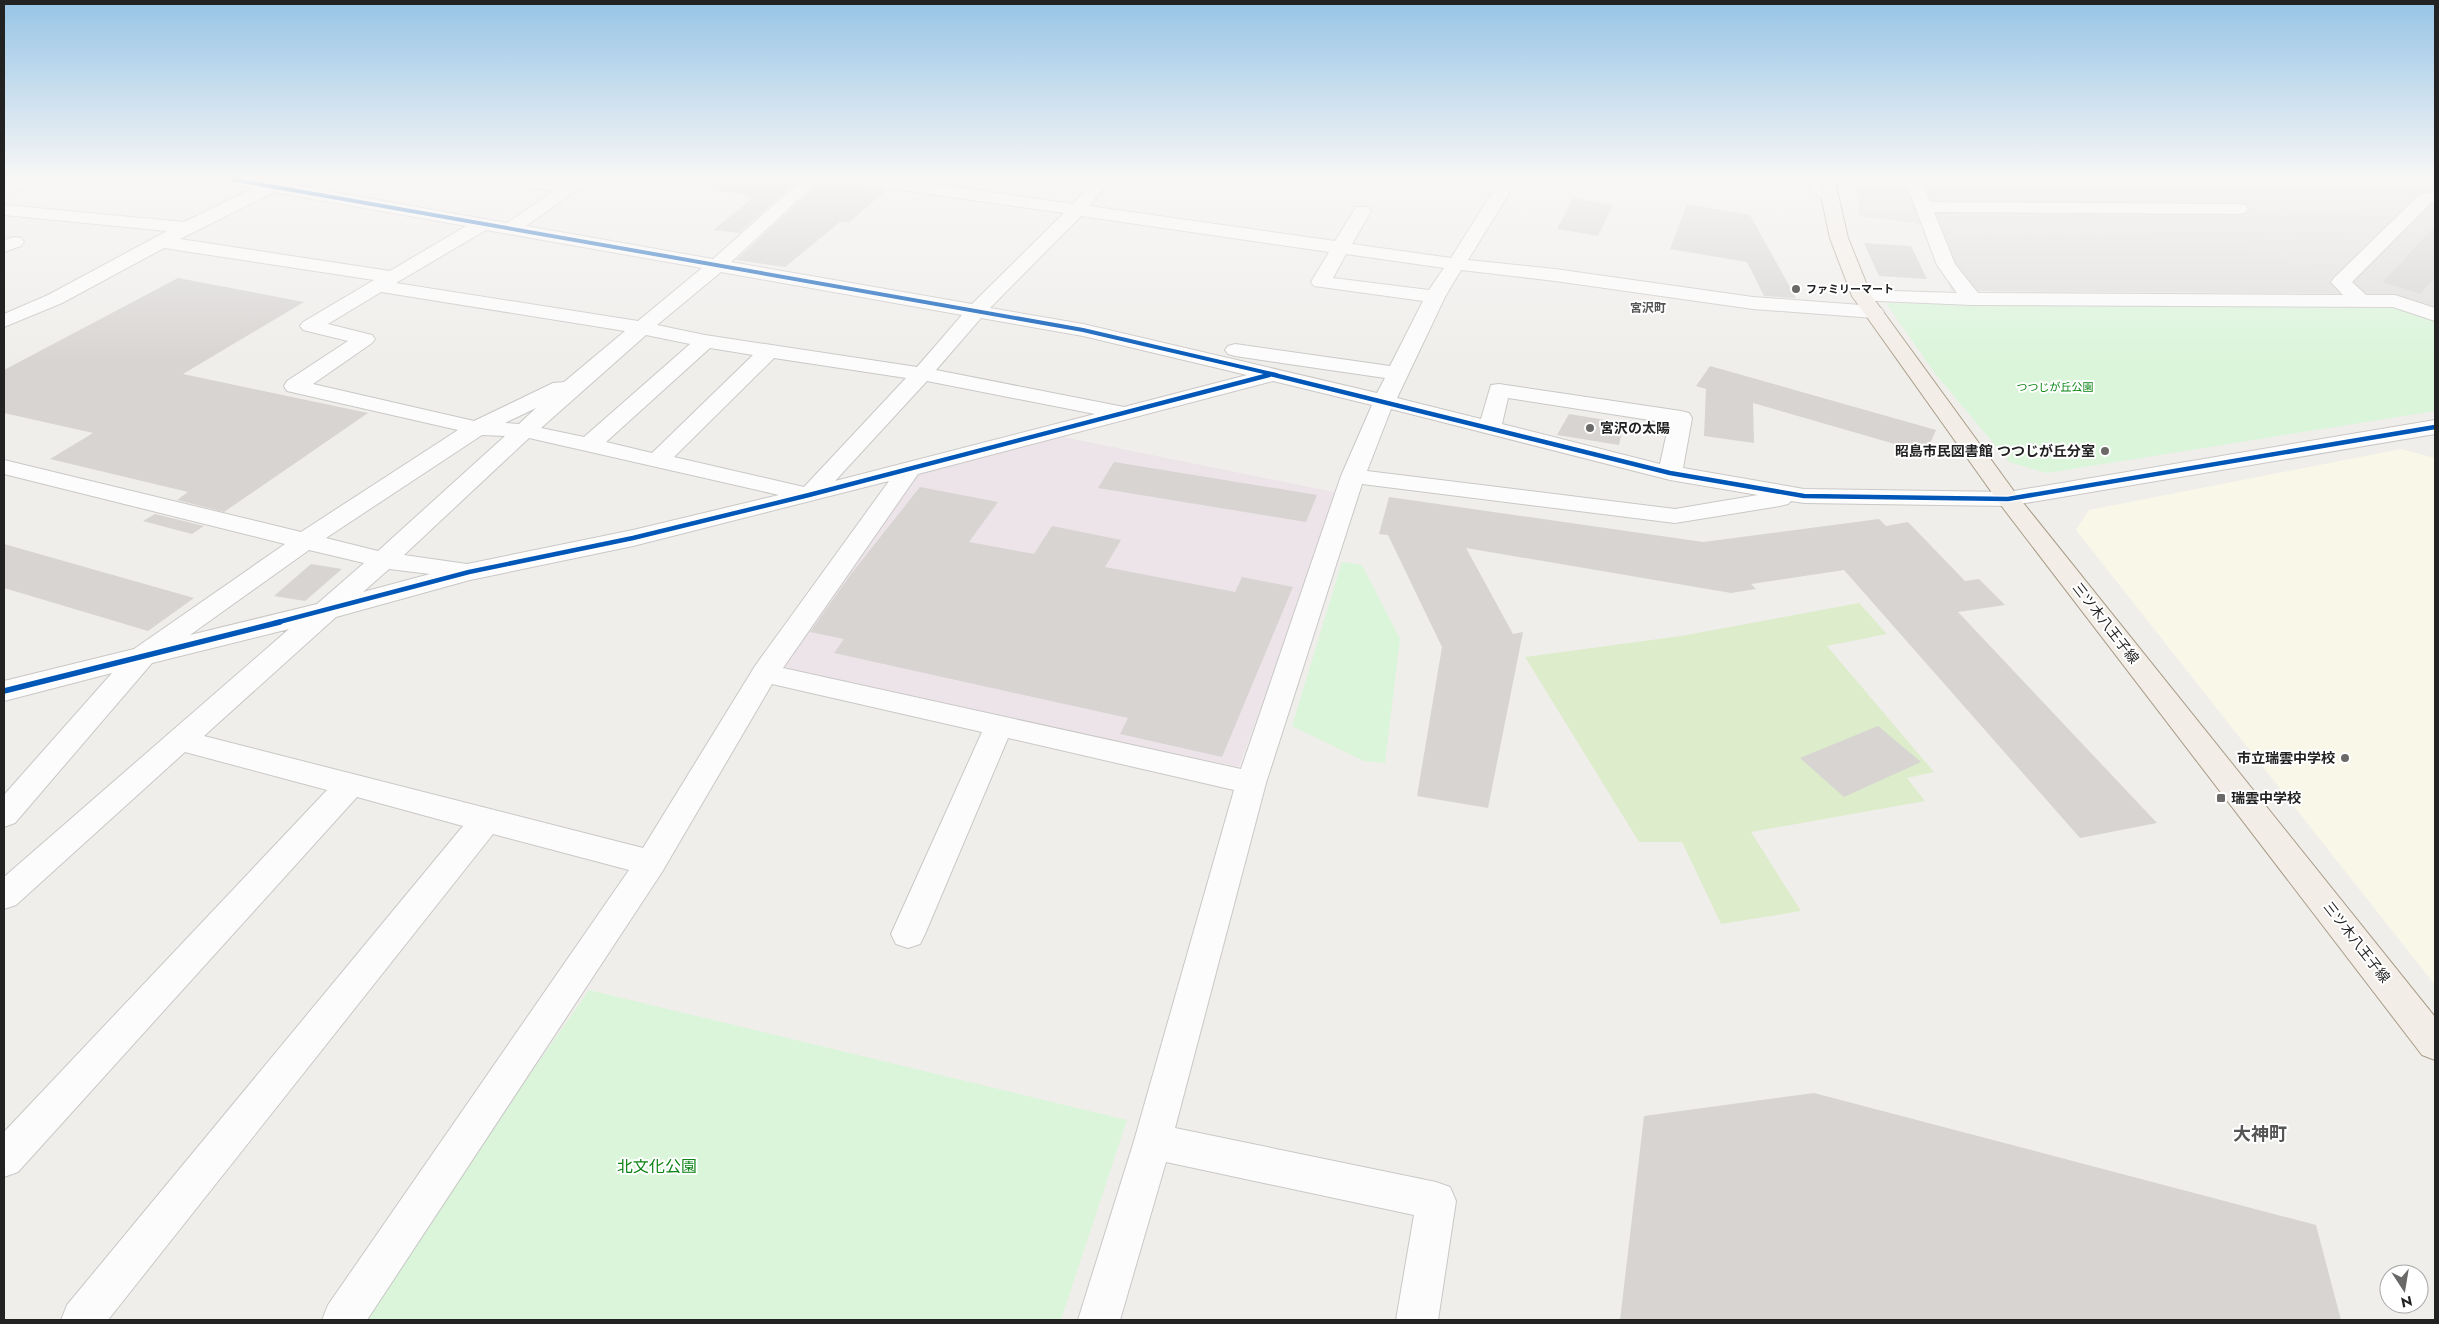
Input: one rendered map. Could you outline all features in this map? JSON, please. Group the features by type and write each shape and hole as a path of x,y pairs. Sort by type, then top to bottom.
{"main road":[{"name":"三ツ木八王子線","path":"1838,239 1852,278 1868,304 2008,499 2435,1044"}],"street":[{"path":"4,321 55,299 167,239"},
{"path":"458,239 310,326 365,339 295,386 477,428 526,432 809,495"},
{"path":"569,239 1083,330 1384,401 1670,473 1804,496 2008,499 2430,433"},
{"path":"4,896 383,560 526,432 584,377 746,239"},
{"path":"809,495 922,374 974,312 1048,239"},
{"path":"1291,239 1455,264 1555,274 1753,303 1868,304 1972,299 2396,301 2435,315"},
{"path":"1347,239 1321,282 1436,297"},
{"path":"1099,1320 1154,1141 1251,782 1353,476 1384,401 1436,297 1472,239"},
{"path":"1936,239 1946,265 1972,299"},
{"path":"2361,301 2341,282 2385,239"},
{"path":"161,242 642,328 705,341 922,374 1125,413"},
{"path":"588,446 705,341"},
{"path":"1190,356 1225,348 1399,374"},
{"path":"657,461 769,351"},
{"path":"4,691 324,611 469,572 633,538 809,495 1271,375"},
{"path":"4,814 144,655 305,541 477,428 584,377"},
{"path":"1490,427 1499,390 1681,418 1670,473"},
{"path":"4,467 383,560 469,572"},
{"path":"343,1320 651,863 765,673 910,469"},
{"path":"1353,476 1675,516 1804,496"},
{"path":"765,673 1251,782"},
{"path":"908,934 999,726"},
{"path":"180,740 651,863"},
{"path":"4,1159 350,784"},
{"path":"82,1320 486,820"},
{"path":"1154,1141 1436,1201 1417,1320"}],"shaded area":[{"path":"1929,239 2435,239 2435,310 2388,294 1952,291"},
{"path":"2263,239 2312,239 2335,246 2342,239 2373,239 2332,278 2251,251"},
{"path":"1039,432 1339,493 1239,767 772,668 922,461"},
{"name":"市立瑞雲中学校","path":"2401,449 2435,458 2435,985 2076,530 2089,510"}],"green space":[{"name":"つつじが丘公園","path":"1886,303 2396,308 2435,321 2435,411 2047,473 2009,462 1934,372"},
{"path":"1342,562 1362,565 1400,639 1385,763 1364,761 1292,726"},
{"path":"1859,603 1887,634 1827,646 1934,772 1907,778 1925,801 1751,832 1801,911 1721,924 1682,842 1639,842 1525,657 1681,636"},
{"name":"北文化公園","path":"589,990 1127,1120 1061,1320 358,1320"}],"building":[{"path":"759,239 819,239 785,267 736,260"},
{"path":"1674,239 1763,239 1796,298 1764,296 1747,262 1670,249"},
{"path":"2423,239 2435,239 2435,277 2420,294 2383,282"},
{"path":"1864,243 1911,246 1927,279 1879,276"},
{"path":"178,278 304,302 183,374 368,413 224,512 177,500 188,492 50,459 93,433 4,413 4,370"},
{"path":"1710,366 1936,430 1926,453 1753,403 1754,443 1704,436 1706,389 1696,386"},
{"name":"宮沢の太陽","path":"1569,414 1624,423 1619,445 1557,435"},
{"path":"1114,462 1317,495 1306,522 1098,488"},
{"path":"920,487 998,502 969,542 1034,554 1052,526 1121,540 1105,567 1235,592 1242,577 1293,587 1222,757 1120,734 1128,718 834,653 844,639 810,632 851,574"},
{"path":"1389,497 1703,542 1879,519 1886,526 1908,522 1965,581 1979,579 2005,605 1958,612 2157,823 2080,838 1844,570 1751,584 1756,589 1731,593 1466,548 1513,634 1523,632 1488,808 1417,796 1442,647 1388,535 1379,534"},
{"path":"155,514 204,526 192,534 143,521"},
{"path":"4,544 194,598 148,631 4,588"},
{"path":"311,564 342,569 305,601 274,596"},
{"path":"1878,726 1921,762 1844,797 1800,758"},
{"path":"1814,1093 2316,1225 2341,1320 1620,1320 1644,1116"}],"cycle path":[{"path":"568,239 1083,330 1384,401 1670,473 1804,496 2008,499 2435,427"},
{"path":"4,691 324,611 469,572 633,538 809,495 1269,375"}],"place":[{"name":"ファミリーマート","path":"1796,289"},
{"name":"宮沢の太陽","path":"1590,428"},
{"name":"昭島市民図書館 つつじが丘分室","path":"2105,451"},
{"name":"市立瑞雲中学校","path":"2345,758"},
{"name":"瑞雲中学校","path":"2221,798"}],"district":[{"name":"宮沢町","path":"1648,308"},
{"name":"大神町","path":"2260,1134"}]}
